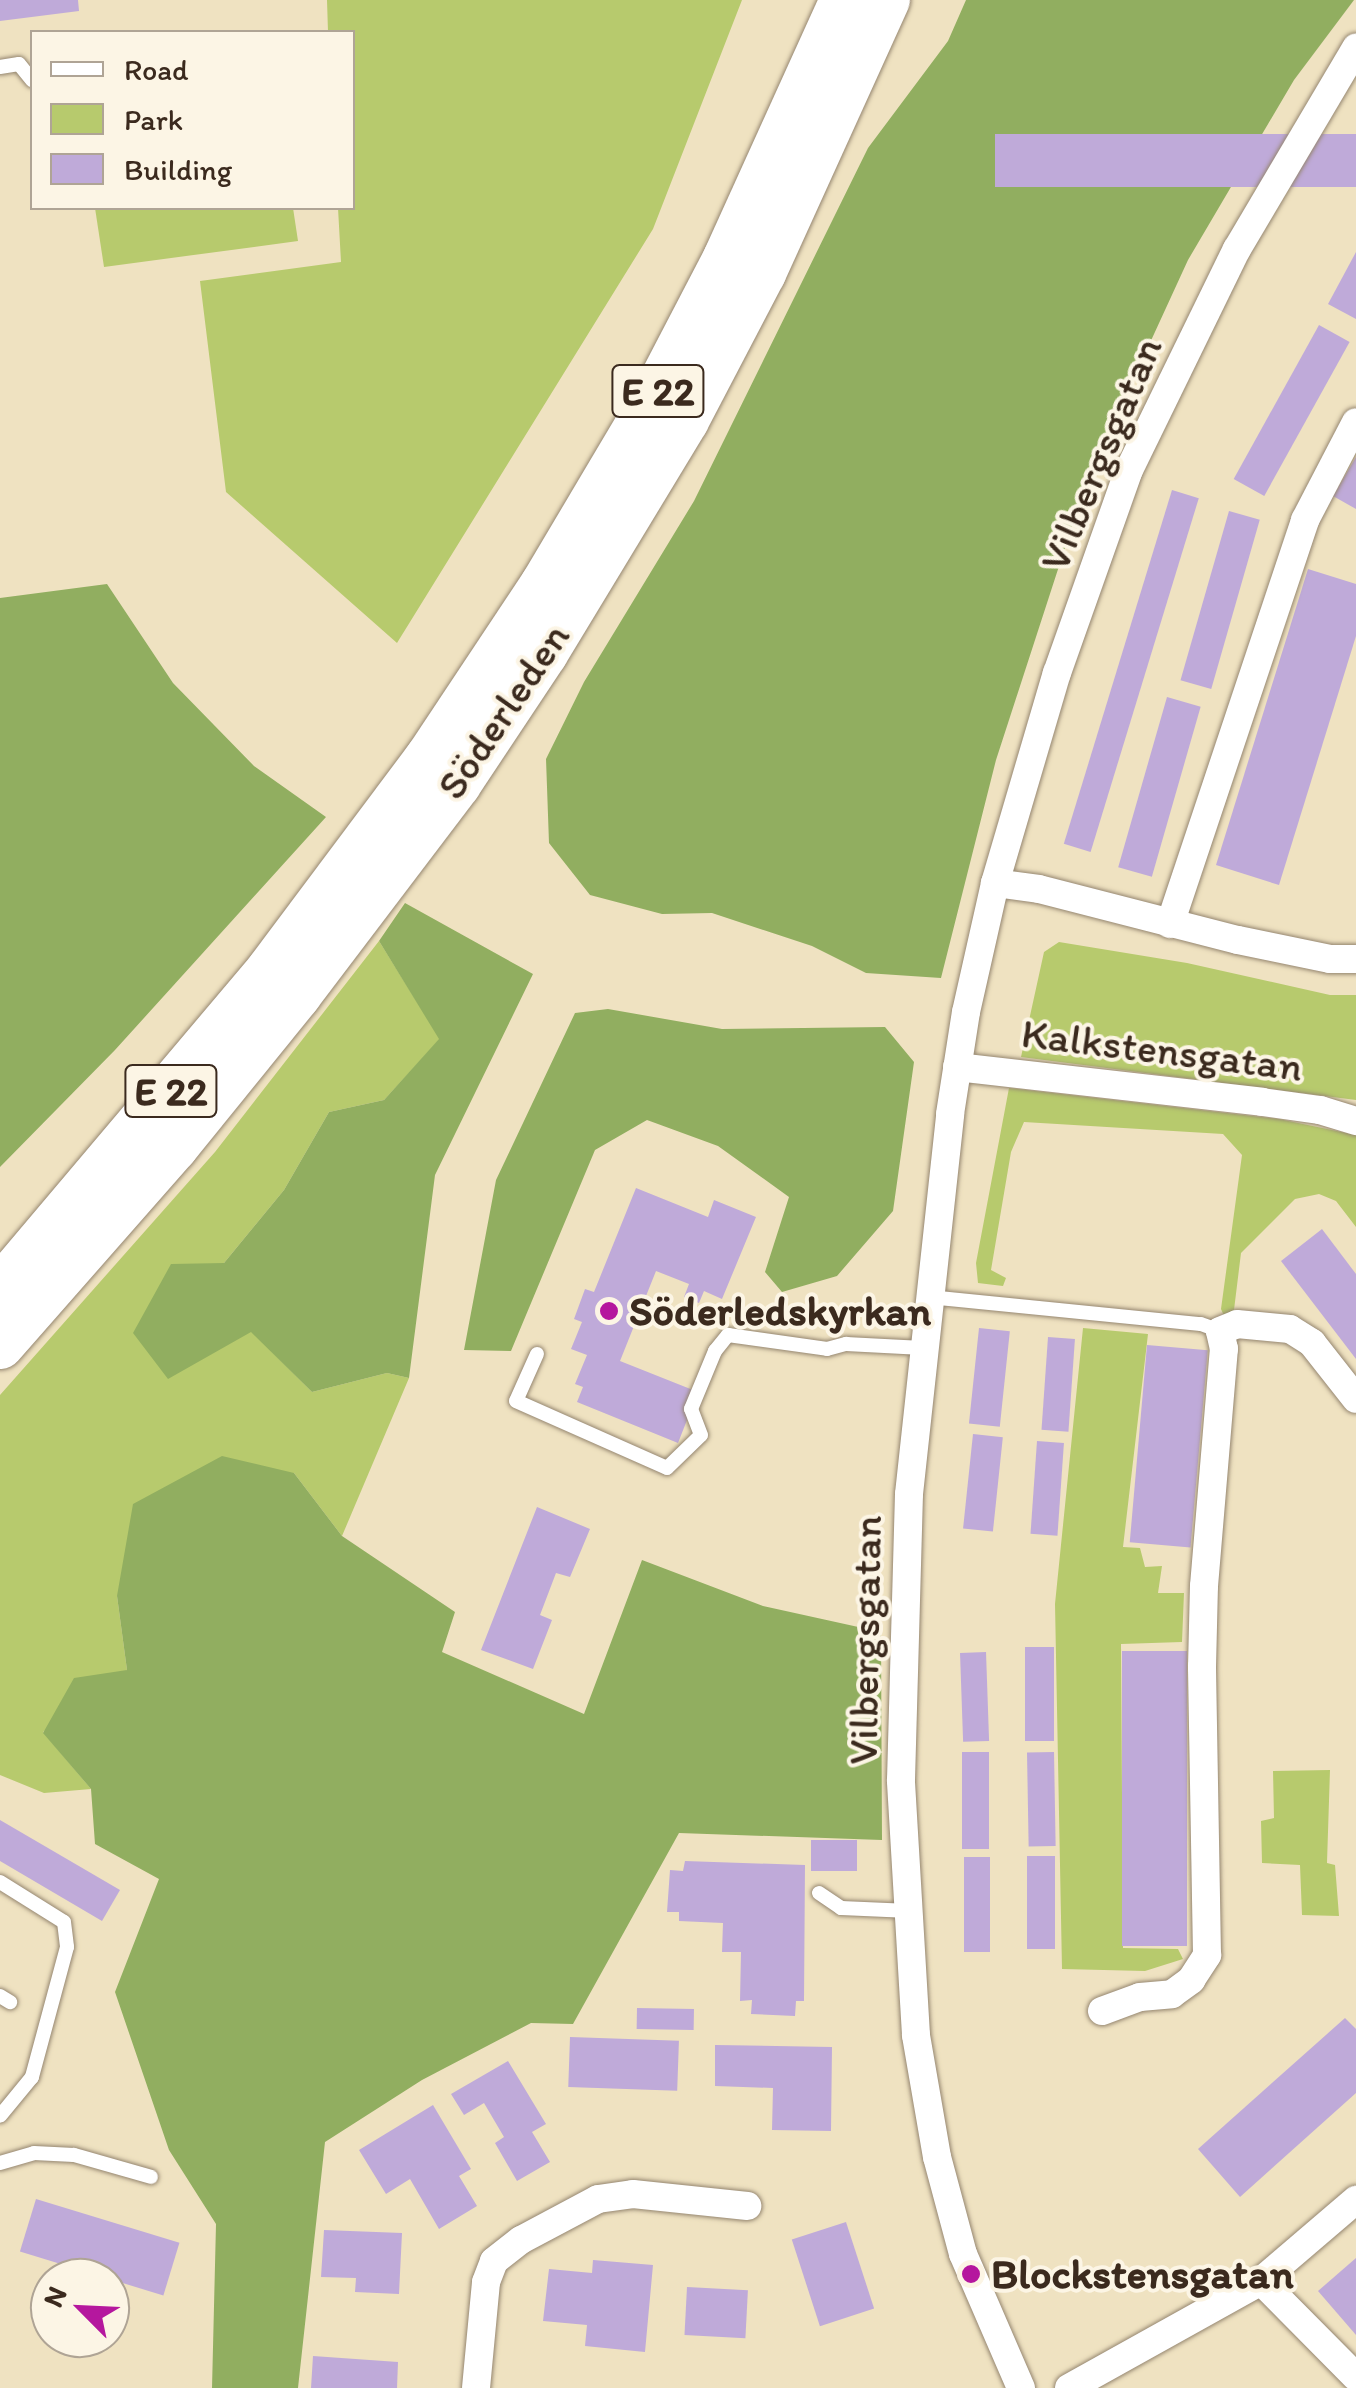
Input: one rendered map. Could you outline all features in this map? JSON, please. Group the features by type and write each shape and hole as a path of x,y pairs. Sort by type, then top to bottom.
{"highway":[{"name":"Söderleden","path":"0,1290 272,969 429,758 544,585 649,408 726,258 844,0"},
{"name":"Söderleden","path":"0,1345 174,1148 297,995 456,784 544,653 685,420 754,289 886,0"}],"street":[{"name":"Vilbergsgatan","path":"1020,2388 963,2254 938,2157 916,2035 901,1780 902,1636 923,1348 957,1066 995,882 1057,673 1128,472 1236,249 1346,86 1356,48"},
{"path":"1170,924 1305,520 1356,422"},
{"path":"995,882 1039,889 1170,924 1330,959 1356,959"},
{"name":"Kalkstensgatan","path":"957,1066 1262,1102 1356,1121"},
{"path":"1102,2010 1140,1997 1172,1994 1190,1980 1207,1955 1202,1651 1224,1349 1220,1332 1238,1324 1290,1330 1312,1344 1356,1399"},
{"path":"476,2388 486,2282 494,2261 521,2240 598,2199 633,2194 748,2206"},
{"path":"1069,2388 1261,2281 1356,2200"},
{"path":"1261,2281 1356,2378"}],"lane":[{"path":"0,67 19,64 30,78"},
{"path":"928,1297 1201,1324 1220,1332"},
{"path":"537,1354 516,1401 667,1468 701,1435 691,1409 715,1351 728,1335 827,1349 846,1344 923,1348"},
{"path":"0,1882 64,1922 67,1947 32,2076 0,2116"},
{"path":"820,1893 841,1908 910,1911"},
{"path":"0,2163 34,2153 74,2155 152,2176"}],"green space":[{"path":"327,0 742,0 653,229 397,643 226,492 200,281 341,262 338,210 355,210 355,30 328,30"},
{"path":"966,0 1354,0 1294,80 1188,260 1087,480 996,760 941,978 866,973 812,946 712,913 662,914 590,895 549,843 546,759 584,682 694,501 868,148 948,41"},
{"path":"95,210 293,210 298,241 104,267"},
{"path":"107,584 173,683 254,766 326,817 115,1050 0,1167 0,598"},
{"path":"405,903 533,974 435,1175 409,1378 387,1373 312,1392 251,1332 168,1379 133,1333 171,1264 224,1263 284,1190 329,1112 384,1100 439,1039 379,941"},
{"path":"379,941 440,1039 384,1100 329,1112 284,1190 224,1263 252,1332 312,1392 387,1373 409,1378 342,1536 294,1473 117,1596 127,1670 43,1732 91,1789 44,1793 0,1775 0,1395 215,1152"},
{"path":"1059,942 1187,963 1330,995 1356,995 1356,1100 1021,1057 1044,952"},
{"path":"608,1009 722,1029 885,1027 914,1062 893,1211 837,1276 782,1292 765,1272 789,1197 718,1146 647,1120 595,1150 511,1351 464,1350 496,1180 575,1013"},
{"path":"1009,1088 1279,1119 1356,1135 1356,1227 1336,1201 1319,1194 1295,1199 1241,1253 1234,1310 1225,1318 1221,1309 1242,1155 1223,1134 1024,1122 1011,1152 991,1270 1006,1278 1003,1286 978,1283 976,1263"},
{"path":"1083,1328 1148,1334 1123,1547 1140,1548 1145,1567 1162,1566 1158,1593 1184,1593 1182,1642 1121,1644 1123,1948 1178,1949 1183,1959 1145,1971 1062,1969 1055,1604"},
{"path":"222,1456 294,1473 342,1536 455,1612 442,1652 584,1714 642,1560 763,1606 881,1632 882,1840 679,1833 573,2024 531,2023 422,2080 325,2142 298,2388 212,2388 216,2224 169,2150 115,1992 159,1879 95,1844 91,1789 43,1733 74,1678 127,1670 117,1596 133,1504"},
{"path":"1330,1770 1327,1863 1335,1865 1339,1916 1302,1915 1300,1865 1262,1863 1261,1821 1274,1818 1273,1771"}],"building":[{"path":"0,0 78,0 79,11 0,21"},
{"path":"995,134 1356,134 1356,187 995,187"},
{"path":"1356,252 1356,319 1328,304"},
{"path":"1319,325 1350,342 1264,496 1234,479"},
{"path":"1356,457 1356,509 1333,496"},
{"path":"1172,490 1199,498 1091,852 1064,844"},
{"path":"1229,511 1260,520 1211,689 1180,680"},
{"path":"1308,569 1356,584 1356,636 1279,885 1216,865"},
{"path":"1167,697 1201,707 1152,877 1118,867"},
{"name":"Söderledskyrkan","path":"636,1188 708,1217 714,1200 756,1217 722,1299 704,1291 699,1303 684,1297 689,1284 656,1271 620,1361 698,1392 678,1443 577,1402 583,1387 575,1384 587,1355 571,1349 582,1322 574,1319 585,1289 594,1292"},
{"path":"1322,1229 1356,1274 1356,1359 1281,1261"},
{"path":"979,1328 1010,1331 1000,1427 969,1423"},
{"path":"1048,1337 1075,1339 1068,1432 1042,1430"},
{"path":"1147,1345 1208,1350 1191,1548 1130,1542"},
{"path":"973,1434 1003,1437 993,1532 963,1528"},
{"path":"1037,1441 1064,1443 1057,1536 1031,1534"},
{"path":"537,1507 590,1529 570,1577 556,1573 540,1615 552,1620 533,1669 481,1650"},
{"path":"1025,1647 1054,1647 1054,1741 1025,1741"},
{"path":"1122,1651 1187,1651 1187,1946 1122,1946"},
{"path":"986,1652 989,1741 963,1742 960,1653"},
{"path":"962,1752 989,1752 989,1849 962,1849"},
{"path":"1027,1752 1054,1752 1056,1846 1029,1846"},
{"path":"0,1820 120,1890 102,1921 0,1861"},
{"path":"811,1840 857,1840 857,1871 811,1871"},
{"path":"1027,1856 1055,1856 1055,1949 1027,1949"},
{"path":"964,1857 990,1857 990,1952 964,1952"},
{"path":"685,1861 805,1865 804,2001 796,2001 795,2016 751,2014 752,2000 740,2001 741,1952 722,1952 723,1923 679,1921 679,1912 667,1912 670,1870 683,1871"},
{"path":"637,2008 694,2009 694,2030 637,2029"},
{"path":"1345,2018 1356,2029 1356,2093 1240,2197 1198,2149"},
{"path":"570,2037 679,2041 677,2091 568,2087"},
{"path":"715,2045 832,2047 831,2131 772,2130 773,2088 715,2086"},
{"path":"508,2061 546,2124 532,2132 550,2162 517,2181 495,2143 504,2137 484,2103 464,2115 451,2094"},
{"path":"433,2105 471,2169 459,2176 477,2206 439,2229 410,2179 386,2194 359,2150"},
{"path":"36,2199 179,2243 163,2295 130,2285 130,2258 41,2258 20,2252"},
{"path":"846,2222 874,2309 820,2326 792,2240"},
{"path":"324,2230 402,2233 399,2294 355,2292 356,2278 321,2277"},
{"path":"1356,2258 1356,2335 1318,2291"},
{"path":"593,2260 653,2265 645,2352 585,2346 587,2325 543,2321 549,2269 592,2273"},
{"path":"687,2287 748,2290 745,2338 684,2335"},
{"path":"313,2356 398,2362 397,2388 311,2388"}],"place":[{"name":"Söderledskyrkan","path":"609,1311"},
{"name":"Blockstensgatan","path":"971,2274"}]}
